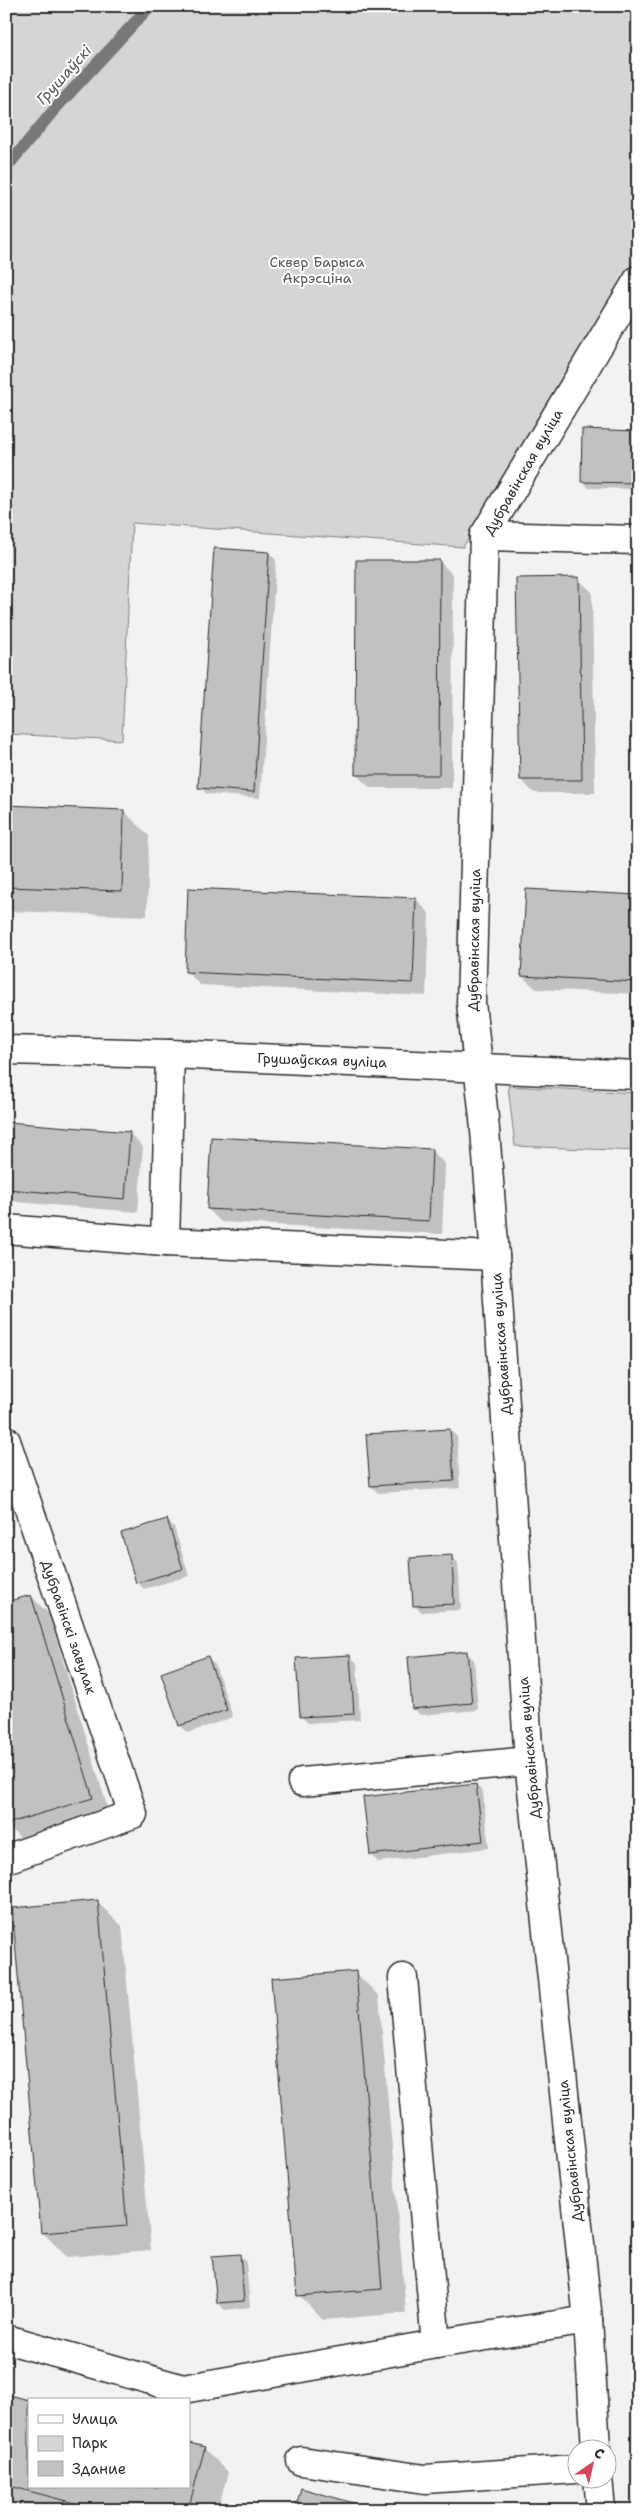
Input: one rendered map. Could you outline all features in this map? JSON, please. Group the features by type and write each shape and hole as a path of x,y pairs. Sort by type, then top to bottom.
{"street":[{"name":"Дубравінская вуліца","path":"595,2438 588,2320 529,1761 494,1256 471,1003 484,536 638,280"},
{"path":"484,536 638,540"},
{"name":"Грушаўская вуліца","path":"6,1050 170,1054 638,1075"},
{"path":"165,1242 170,1054"},
{"path":"6,1228 165,1242 494,1256"},
{"name":"Дубравінскі завулак","path":"6,1441 133,1814 6,1859"},
{"path":"302,1782 529,1761"},
{"path":"403,1978 436,2344"},
{"path":"6,2339 183,2389 436,2344 588,2320"},
{"path":"300,2461 425,2479 566,2470"},
{"path":"599,2488 601,2510"}],"green space":[{"name":"Сквер Барыса Акрэсціна","path":"6,6 638,6 638,254 463,547 132,523 122,740 6,734"},
{"path":"508,1086 638,1093 638,1151 515,1146"}],"building":[{"path":"582,429 638,431 638,483 581,482"},
{"path":"214,548 269,552 254,792 198,788"},
{"path":"356,560 440,560 439,775 355,775"},
{"path":"579,577 582,780 520,780 516,578"},
{"path":"6,805 124,810 122,891 6,887"},
{"path":"188,888 416,898 413,983 185,972"},
{"path":"526,889 638,895 638,982 521,976"},
{"path":"7,1122 130,1132 125,1199 6,1189"},
{"path":"211,1137 432,1149 429,1221 207,1209"},
{"path":"450,1429 454,1481 370,1486 366,1434"},
{"path":"167,1519 183,1569 136,1583 121,1533"},
{"path":"452,1555 454,1604 413,1606 410,1558"},
{"path":"31,1595 93,1798 6,1824 6,1602"},
{"path":"467,1651 472,1703 412,1709 408,1657"},
{"path":"350,1655 354,1714 300,1717 296,1658"},
{"path":"208,1656 227,1710 179,1726 161,1673"},
{"path":"476,1784 483,1841 370,1855 363,1797"},
{"path":"98,1900 127,2226 41,2233 12,1908"},
{"path":"356,1971 382,2289 297,2296 271,1978"},
{"path":"240,2254 244,2301 217,2303 212,2256"},
{"path":"6,2394 28,2400 28,2488 190,2488 190,2443 205,2447 188,2510 100,2510 6,2485"},
{"path":"301,2488 350,2502 377,2510 295,2510"}],"waterway":[{"name":"Грушаўскі","path":"6,168 54,110 150,6"}]}
